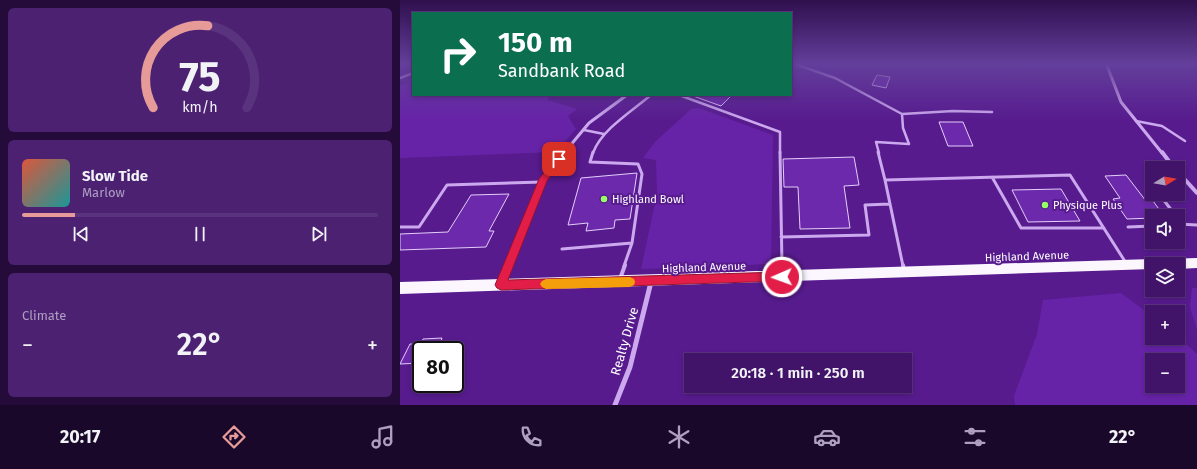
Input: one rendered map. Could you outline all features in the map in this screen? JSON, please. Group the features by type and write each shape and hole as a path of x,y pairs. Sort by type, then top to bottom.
{"highway":[{"path":"1185,263 1197,263"},
{"name":"Highland Avenue","path":"400,288 651,282 1145,264"}],"street":[{"path":"1113,82 1121,102 1168,161"},
{"path":"501,285 542,182 589,123 626,96"},
{"path":"1185,182 1197,193"},
{"name":"Realty Drive","path":"615,405 630,367 651,282"}],"lane":[{"path":"842,82 872,96 902,114 953,111 992,112"},
{"path":"619,282 632,242 642,174 638,164 590,162 595,147 604,134 650,96"},
{"path":"682,96 780,132 782,277"},
{"path":"902,114 903,128 909,144 876,142 904,273"},
{"path":"1136,121 1147,122 1172,130 1185,141"},
{"path":"584,130 604,134"},
{"path":"885,180 1070,175 1127,265"},
{"path":"992,177 1021,228 1104,228"},
{"path":"400,227 419,227 447,185 542,182"},
{"path":"1164,201 1171,209"},
{"path":"782,237 869,235 865,205 890,204"},
{"path":"1185,224 1197,224"},
{"path":"1128,227 1145,226"},
{"path":"562,249 632,242"}],"shaded area":[{"path":"412,82 412,96 548,96 548,100 577,109 568,116 576,129 556,152 400,158 400,86"},
{"path":"699,108 773,135 771,264 641,269 657,194 656,160 643,158 655,142 691,109"},
{"path":"1192,288 1197,288 1197,330 1190,307"},
{"path":"1121,293 1145,311 1145,345 1185,345 1185,343 1197,354 1197,405 1015,405 1014,396 1037,334 1043,300"}],"building":[{"path":"874,82 888,82 886,88 872,85"},
{"path":"693,96 731,96 721,106"},
{"path":"939,122 963,122 973,146 948,146"},
{"path":"854,157 859,185 844,186 850,228 800,229 798,187 784,187 783,159"},
{"name":"Highland Bowl","path":"637,173 630,219 615,220 614,228 586,231 588,223 568,225 581,178"},
{"path":"1126,175 1145,201 1153,201 1159,209 1145,209 1145,218 1127,219 1113,199 1120,198 1105,176"},
{"name":"Physique Plus","path":"1061,189 1080,221 1028,222 1012,190"},
{"path":"509,194 489,231 494,231 486,247 400,250 400,234 448,232 471,195"},
{"path":"442,338 441,341 422,341 423,339"},
{"path":"410,344 412,344 412,363 400,364"}],"slow traffic":[{"path":"546,284 630,282"}],"place":[{"name":"Highland Bowl","path":"604,199"},
{"name":"Physique Plus","path":"1045,205"}],"route":[{"path":"559,159 543,179 501,285 651,282 782,277"}]}
